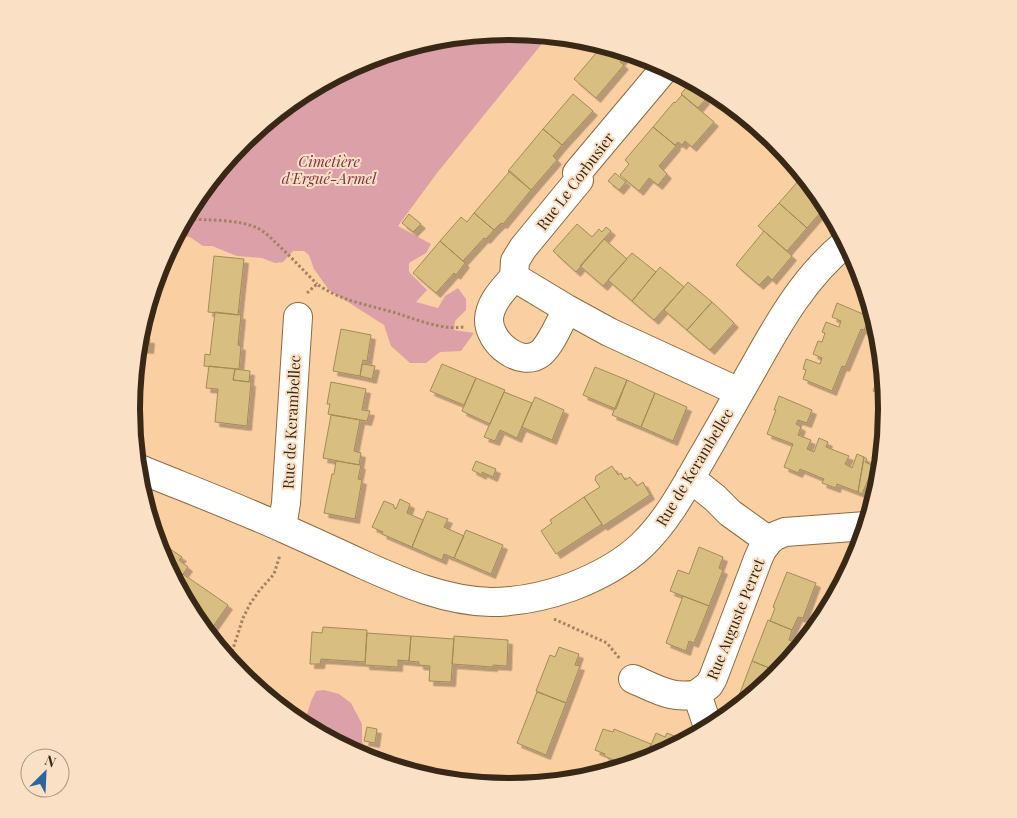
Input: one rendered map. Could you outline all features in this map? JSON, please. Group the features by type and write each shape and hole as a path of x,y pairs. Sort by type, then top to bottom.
{"street":[{"name":"Rue Le Corbusier","path":"489,321 493,304 514,277 515,261 523,248 579,180 577,173 661,73"},
{"name":"Rue de Kerambellec","path":"145,471 282,527 398,580 433,592 454,598 490,602 519,600 559,591 594,577 631,554 663,522 772,335 797,296 815,273 840,249"},
{"path":"514,277 567,309 636,345 740,392"},
{"path":"489,321 496,340 506,350 521,358 532,357 540,353 548,345 567,309"},
{"name":"Rue de Kerambellec","path":"282,527 286,503 298,317"},
{"name":"Rue Auguste Perret","path":"690,478 716,498 730,512 769,541"},
{"name":"Rue Auguste Perret","path":"633,678 670,694 680,696 697,694 705,690 713,678 758,558 769,541 785,532 858,527"},
{"name":"Rue Auguste Perret","path":"697,694 706,721"}],"path":[{"path":"192,219 236,222 257,228 289,255 317,284 327,291 354,302 426,323 447,327 469,327 489,321"},
{"path":"298,317 305,294 317,284"},
{"path":"232,653 243,618 250,604 276,569 281,550 282,527"},
{"path":"533,597 541,611 552,618 608,644 633,678"}],"green space":[{"name":"Cimetière d'Ergué-Armel","path":"484,41 543,42 437,173 398,226 431,244 426,253 409,263 409,272 427,290 416,302 438,308 445,296 458,288 466,299 466,310 455,321 454,330 474,333 461,351 440,352 426,363 410,363 391,346 384,325 329,290 314,269 309,255 304,251 293,251 283,262 275,263 262,258 237,256 212,246 203,246 190,237 183,236 189,224 216,184 231,166 284,116 324,89 367,68 437,47"},
{"path":"324,690 339,694 351,703 362,724 362,741 364,749 324,729 304,717 316,691"}],"building":[{"path":"598,51 623,59 620,62 624,65 596,98 574,79"},
{"path":"687,86 705,97 705,100 698,108 681,94"},
{"path":"573,94 593,111 562,145 543,129"},
{"path":"682,95 714,122 692,147 685,141 682,145 678,142 675,145 653,127"},
{"path":"653,127 676,146 659,166 667,174 658,185 649,178 639,191 620,175 629,164 625,160"},
{"path":"543,129 562,145 553,156 557,160 531,190 508,171"},
{"path":"510,171 531,190 503,224 501,223 494,230 474,213"},
{"path":"615,173 626,182 619,190 608,181"},
{"path":"798,181 820,213 807,228 779,203"},
{"path":"779,203 807,228 787,251 758,226"},
{"path":"474,213 494,230 463,261 440,241 461,217 467,222"},
{"path":"409,214 421,224 413,232 402,223"},
{"path":"577,224 592,237 599,229 602,232 606,227 611,231 576,272 553,251"},
{"path":"764,231 792,256 772,280 768,276 759,285 736,265"},
{"path":"604,239 627,259 603,286 580,266"},
{"path":"440,241 465,263 456,275 454,273 436,293 413,273"},
{"path":"632,253 656,272 632,301 608,280"},
{"path":"214,256 244,259 238,315 208,312"},
{"path":"660,267 684,287 654,320 632,301"},
{"path":"688,282 712,302 687,330 664,310"},
{"path":"712,302 734,323 710,350 687,330"},
{"path":"837,303 865,315 867,323 864,330 861,329 845,367 842,366 832,391 803,379 806,370 803,369 806,359 820,364 822,358 813,354 818,341 822,342 825,333 822,332 826,322 839,327 841,321 832,317"},
{"path":"215,312 241,315 238,345 241,346 239,369 204,366 205,354 210,355"},
{"path":"341,329 371,335 367,361 363,360 360,376 333,371"},
{"path":"147,339 150,339 149,349 145,349"},
{"path":"362,364 375,366 372,379 360,376"},
{"path":"442,364 476,378 464,405 430,391"},
{"path":"209,366 235,369 233,380 251,382 247,426 215,422 218,389 206,388"},
{"path":"595,367 627,380 616,409 583,395"},
{"path":"235,369 250,371 249,382 233,380"},
{"path":"476,378 505,390 490,424 462,411"},
{"path":"627,380 655,393 641,427 612,415"},
{"path":"331,382 366,389 362,410 370,411 367,421 328,414 330,404 327,404"},
{"path":"877,382 877,393 873,391"},
{"path":"504,392 532,403 517,438 500,430 495,441 484,437"},
{"path":"655,393 687,407 673,441 641,427"},
{"path":"779,396 812,410 807,423 798,420 796,424 801,427 798,435 811,440 807,449 814,452 819,438 828,442 826,447 849,456 845,464 852,468 857,454 864,457 858,492 837,484 836,488 822,483 824,479 800,469 798,473 784,467 793,444 767,434"},
{"path":"535,397 564,410 552,440 522,427"},
{"path":"331,415 360,420 354,451 361,453 359,465 323,458"},
{"path":"864,457 867,459 865,462 873,465 872,472 862,494 858,492"},
{"path":"336,461 361,465 358,479 362,480 355,519 324,513"},
{"path":"476,461 496,469 493,477 482,472 482,475 472,470"},
{"path":"612,466 618,475 621,473 625,480 630,477 637,486 643,482 650,495 603,526 584,497 600,487 595,480 596,476"},
{"path":"584,497 602,524 556,554 541,531 552,523 550,520"},
{"path":"400,499 410,504 407,513 423,520 412,547 382,534 383,532 372,527 384,501 394,505 396,509"},
{"path":"427,511 448,519 444,527 464,536 454,558 444,554 442,560 412,547"},
{"path":"466,530 503,545 491,574 454,558"},
{"path":"167,546 182,557 179,560 188,567 181,577"},
{"path":"699,547 723,557 719,568 723,570 709,606 670,591 678,570 689,574"},
{"path":"787,572 816,583 803,618 798,617 792,630 770,621 775,608 773,607"},
{"path":"183,574 228,605 212,628 189,593 181,577"},
{"path":"683,596 709,606 694,643 689,641 686,651 666,643"},
{"path":"768,620 792,630 789,640 794,642 770,669 752,661"},
{"path":"323,627 367,630 365,662 321,659 320,664 310,664 312,632 322,633"},
{"path":"367,633 411,636 409,661 398,660 398,667 365,665"},
{"path":"411,636 454,639 451,682 429,681 430,666 419,665 419,662 409,661"},
{"path":"454,636 508,640 507,666 493,665 493,667 452,664"},
{"path":"559,647 579,654 575,665 580,666 566,703 536,691 550,655 555,657"},
{"path":"752,661 770,669 752,686 738,698"},
{"path":"537,692 566,703 546,755 517,743"},
{"path":"367,727 377,729 375,743 364,741"},
{"path":"603,729 613,732 614,729 651,744 649,750 617,761 595,750"},
{"path":"656,733 665,737 667,733 677,737 672,740 649,750"}]}
